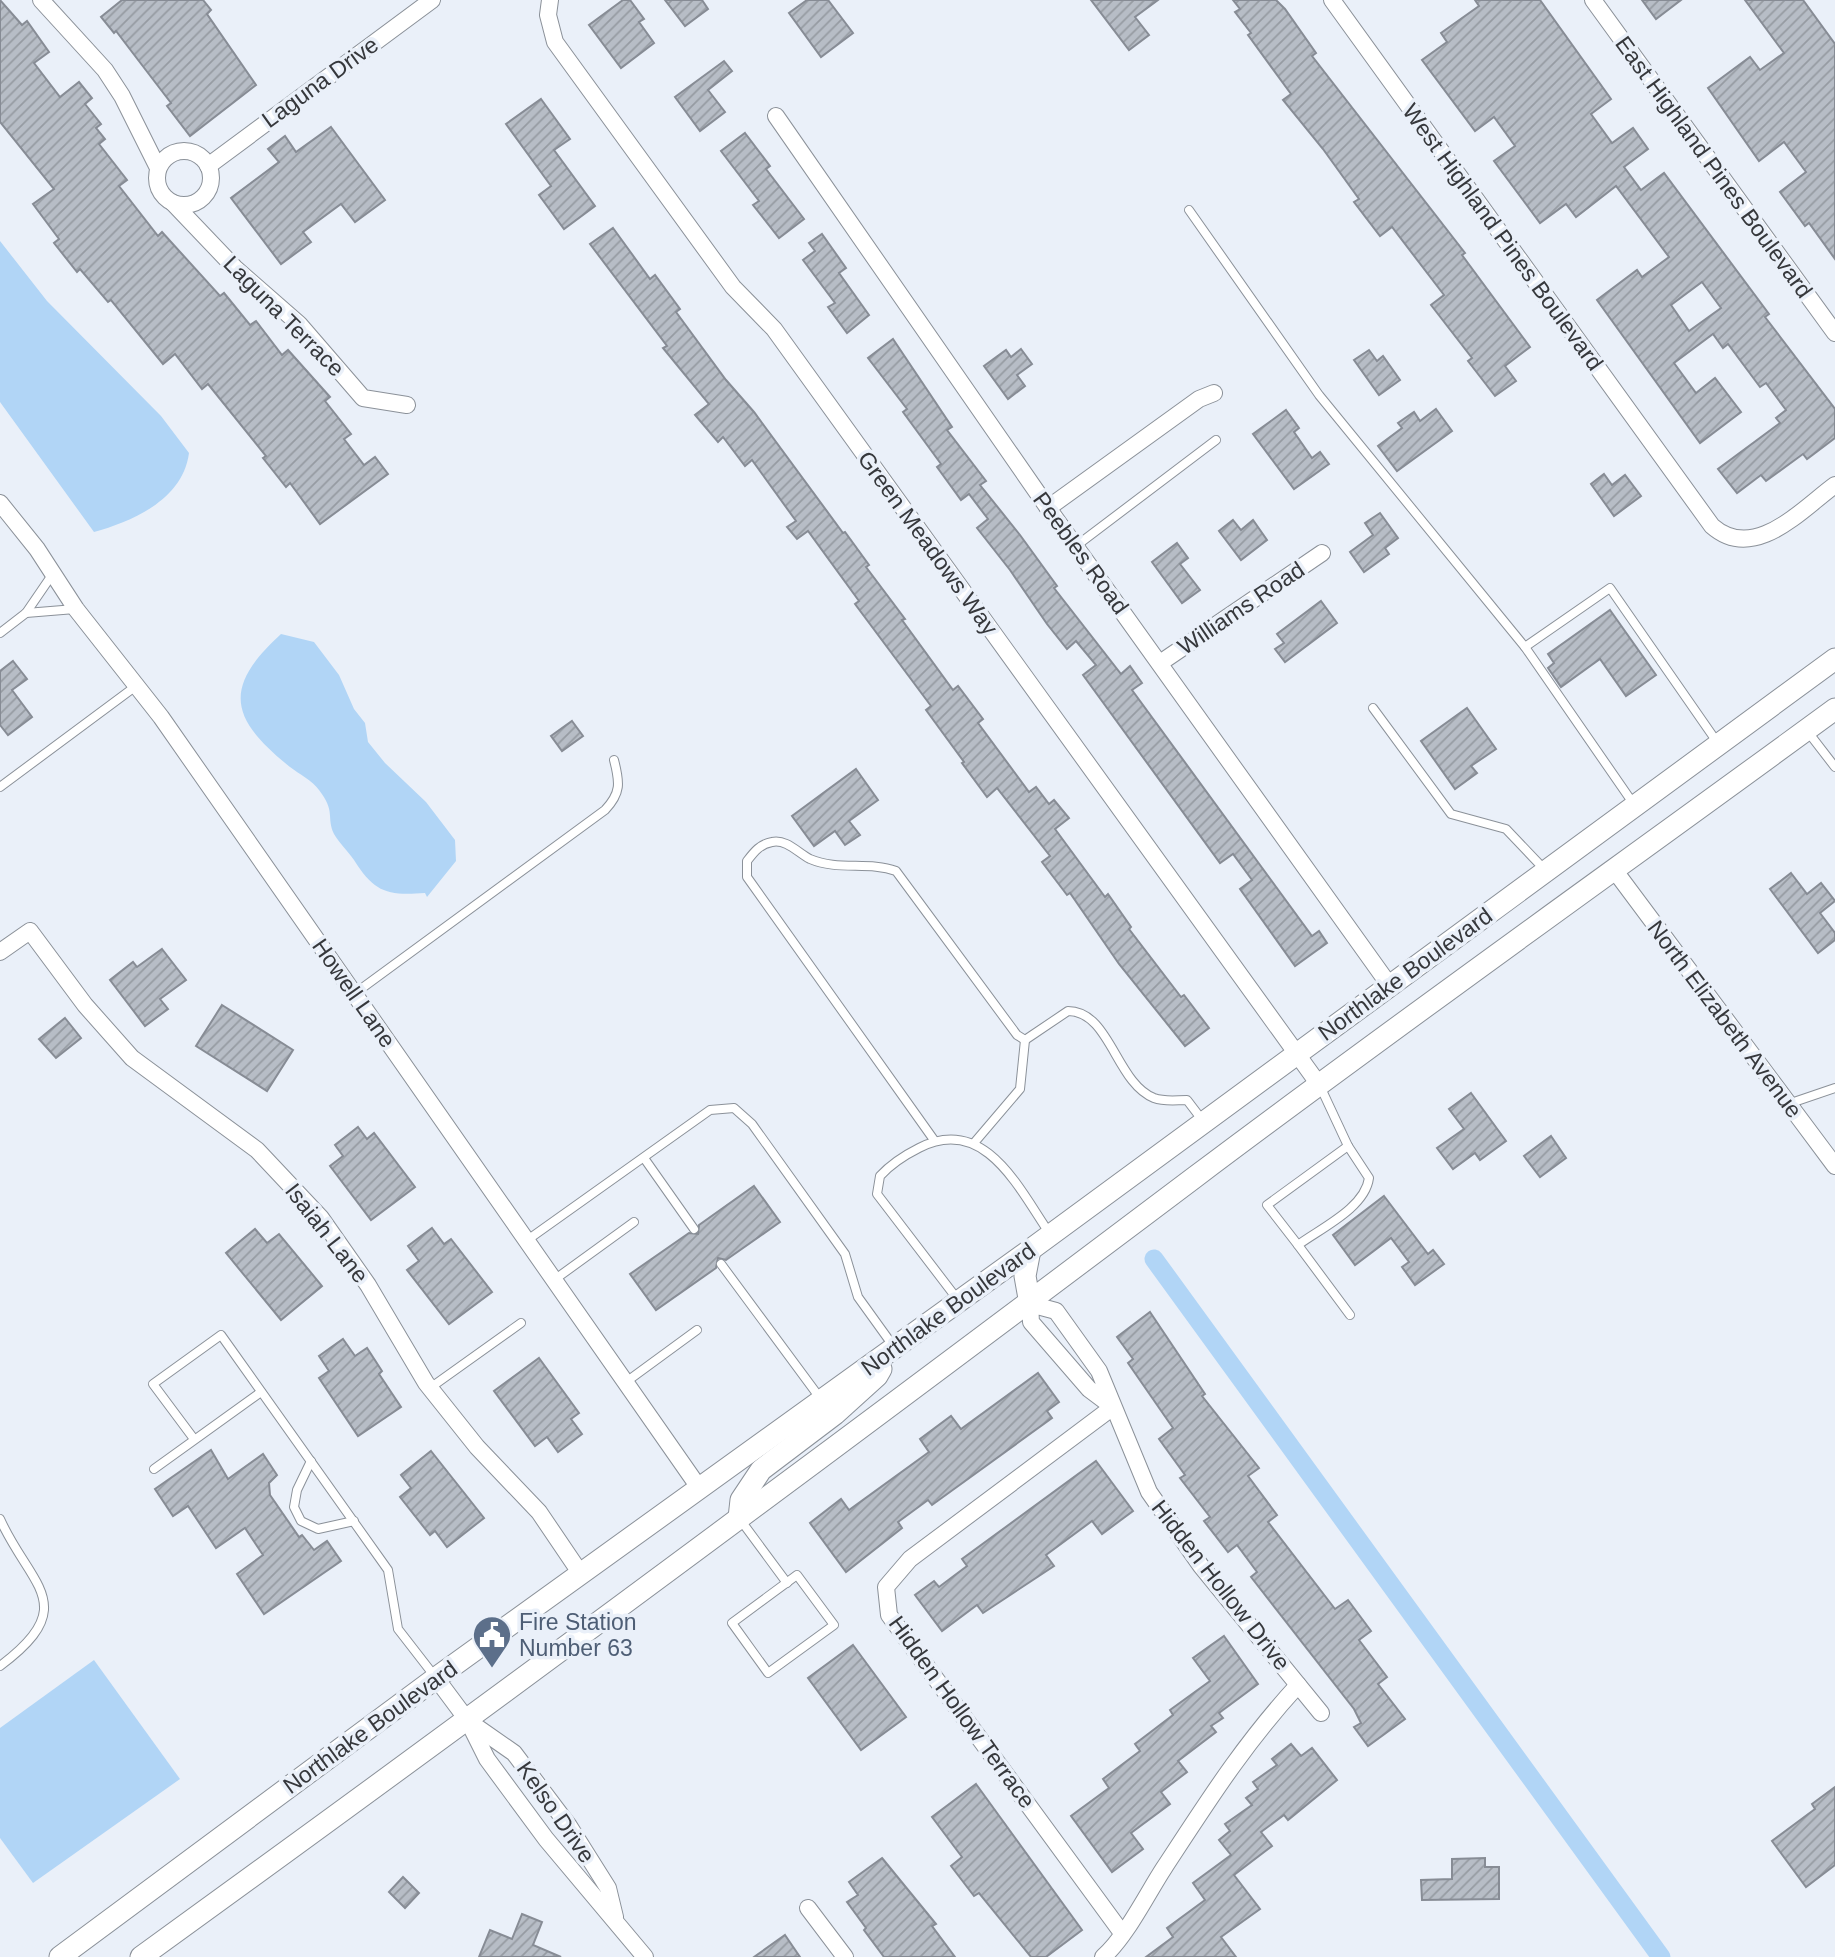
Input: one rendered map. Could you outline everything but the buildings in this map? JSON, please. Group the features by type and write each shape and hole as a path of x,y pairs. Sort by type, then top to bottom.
{"main road":[{"name":"Northlake Boulevard","path":"60,1957 436,1678 1030,1250 1296,1052 1835,659"},
{"name":"Northlake Boulevard","path":"141,1957 468,1721 1320,1086 1835,709"},
{"path":"1030,1250 1026,1276 1030,1304"},
{"path":"738,1518 741,1500 761,1470 835,1414 877,1376 892,1350"}],"street":[{"name":"Laguna Terrace","path":"41,0 105,69 159,168 158,186 161,194 236,268 299,324 363,398 407,405"},
{"name":"Laguna Drive","path":"208,166 432,0"},
{"name":"Green Meadows Way","path":"550,0 549,29 563,53 733,287 774,329 1320,1086"},
{"name":"West Highland Pines Boulevard","path":"1332,0 1712,526 1735,540 1757,539 1770,533 1835,485"},
{"name":"East Highland Pines Boulevard","path":"1593,0 1835,333"},
{"name":"Peebles Road","path":"776,116 1048,508 1390,986"},
{"path":"159,168 163,160 178,151 195,154 208,166 210,183 202,198 185,205 173,203"},
{"path":"1048,508 1199,399 1214,393"},
{"name":"Howell Lane","path":"0,503 37,549 76,609 136,686 354,993 700,1489"},
{"name":"Williams Road","path":"1160,663 1322,553"},
{"name":"North Elizabeth Avenue","path":"1615,871 1835,1166"},
{"name":"Isaiah Lane","path":"0,952 30,931 85,1005 132,1058 257,1150 321,1218 368,1285 430,1388 477,1447 539,1512 580,1574"},
{"name":"Hidden Hollow Drive","path":"1103,1957 1122,1933 1220,1779 1261,1726 1298,1685 1201,1566 1149,1492 1099,1371 1056,1311 1030,1304 1031,1322 1089,1389 1113,1407"},
{"name":"Hidden Hollow Terrace","path":"1113,1407 910,1559 886,1587 889,1615 1122,1933"},
{"name":"Kelso Drive","path":"436,1678 468,1721 487,1759 546,1839 645,1957"},
{"path":"1298,1685 1321,1713"},
{"name":"Kelso Drive","path":"468,1721 514,1753 569,1826 608,1888 617,1923"},
{"path":"808,1908 845,1957"}],"lane":[{"path":"1189,210 1320,395 1525,648 1636,806"},
{"path":"1076,546 1216,440"},
{"path":"0,633 26,613 52,575"},
{"path":"1525,648 1610,588 1719,744"},
{"path":"26,613 76,609"},
{"path":"0,787 136,686"},
{"path":"1373,708 1451,814 1506,829 1546,871"},
{"path":"1807,730 1835,766"},
{"path":"354,993 605,810 617,797 618,777 614,760"},
{"path":"934,1140 747,877 747,861 754,851 775,841 818,861 857,868 885,867 895,871 1012,1029 1025,1040"},
{"path":"1025,1040 1068,1011 1079,1012 1094,1023 1138,1088 1157,1100 1187,1100 1203,1121"},
{"path":"974,1143 1020,1089 1025,1040"},
{"path":"1298,1245 1356,1202 1368,1186 1369,1178 1348,1146 1320,1086"},
{"path":"1788,1104 1835,1088"},
{"path":"526,1241 710,1110 734,1108 752,1124 845,1254 858,1297 892,1350"},
{"path":"959,1301 877,1194 880,1176 886,1170 934,1140 955,1138 974,1143 989,1152 1050,1234"},
{"path":"1348,1146 1267,1205 1350,1315"},
{"path":"643,1158 694,1229"},
{"path":"554,1280 634,1222"},
{"path":"721,1264 821,1401"},
{"path":"430,1388 521,1323"},
{"path":"625,1382 697,1330"},
{"path":"194,1438 153,1384 221,1335 388,1570 398,1629 436,1678"},
{"path":"154,1469 261,1392"},
{"path":"311,1461 297,1490 294,1507 301,1521 318,1529 354,1521"},
{"path":"738,1518 787,1583"},
{"path":"0,1519 41,1587 44,1602 43,1615 32,1640 0,1666"},
{"path":"797,1575 834,1625 768,1673 732,1623 787,1583 797,1575"}],"water":[{"path":"0,241 47,301 161,416 189,453 185,469 177,483 154,506 140,514 94,532 0,402"},
{"path":"281,634 314,642 339,675 354,709 365,723 368,742 385,763 426,802 455,840 456,861 427,897 425,893 401,894 383,890 368,879 334,834 329,809 319,790 270,750 245,718 241,703 242,687 262,653"},
{"path":"94,1660 180,1779 33,1883 0,1838 0,1728"}],"waterway":[{"path":"1154,1259 1661,1957"}],"place":[{"name":"Fire Station Number 63","path":"492,1669"}]}
